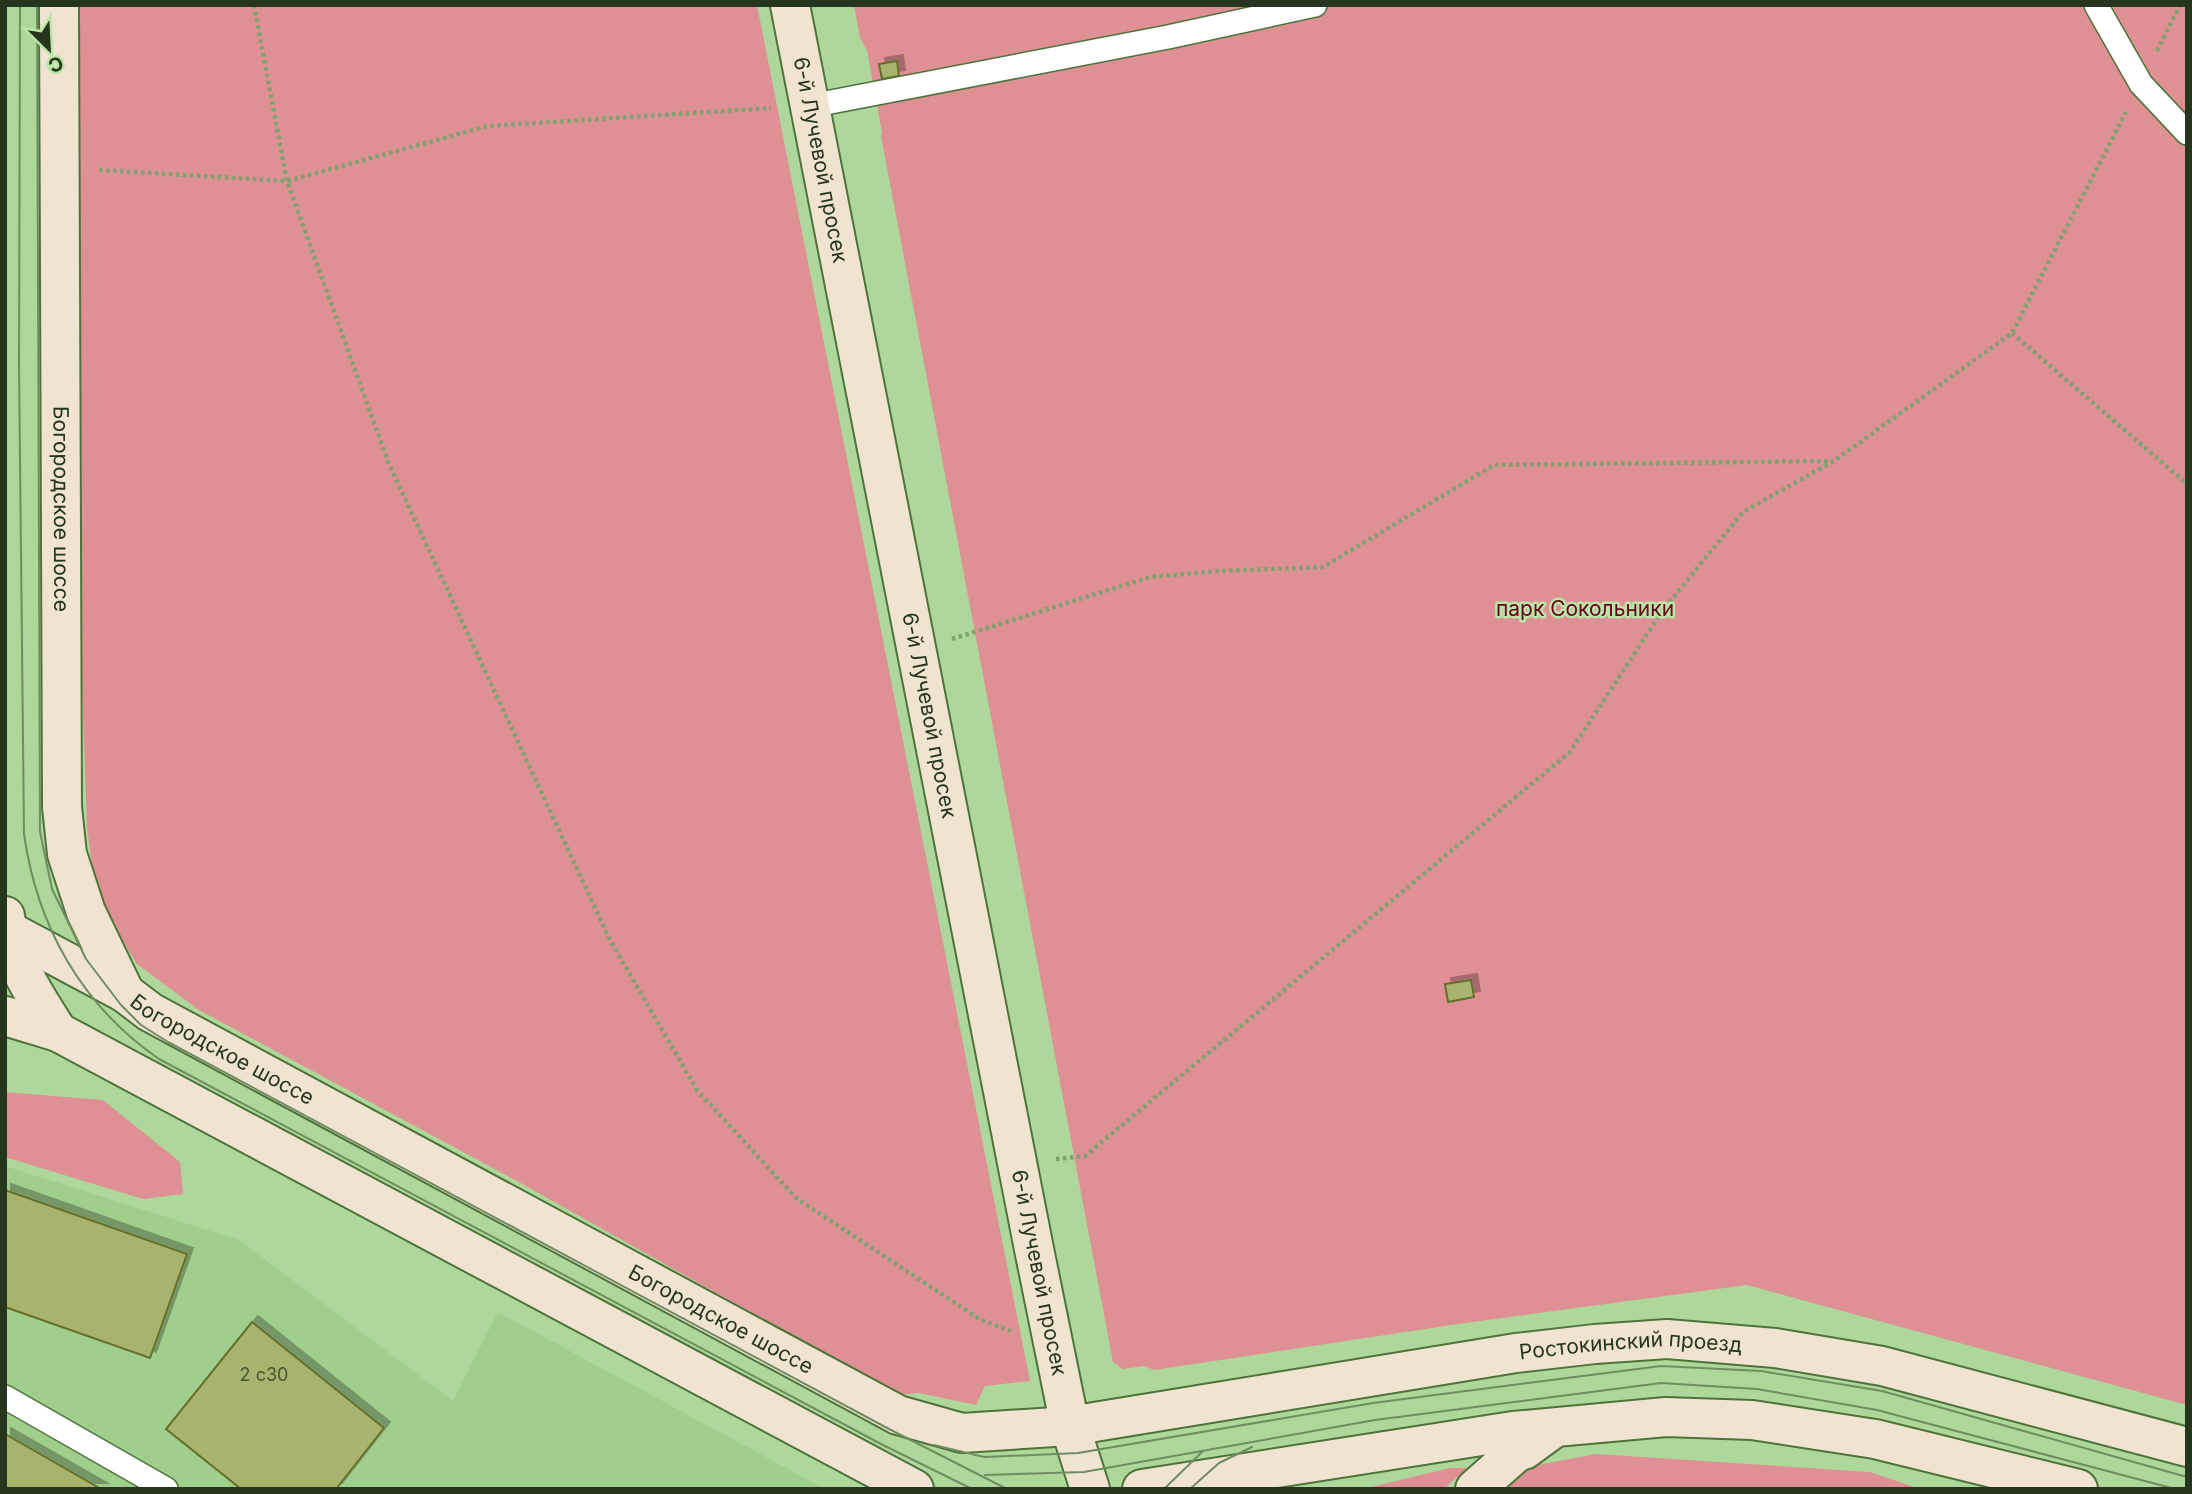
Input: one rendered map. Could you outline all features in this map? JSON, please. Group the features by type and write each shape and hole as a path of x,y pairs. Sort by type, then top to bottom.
{"main road":[{"name":"Богородское шоссе","path":"59,5 62,807 67,855 75,883 102,950 125,993 150,1012 898,1415 962,1433 1070,1426"},
{"name":"6-й Лучевой просек","path":"790,5 1054,1348 1070,1426 1090,1489"},
{"path":"6,925 125,993"},
{"path":"6,925 18,964 58,1032"},
{"path":"5,1016 58,1032 914,1489"},
{"name":"Ростокинский проезд","path":"1070,1426 1516,1353 1667,1339 1774,1348 1882,1366 2187,1447"},
{"path":"1142,1489 1558,1426 1666,1417 1752,1420 1875,1439 2078,1489"},
{"path":"1475,1489 1518,1451 1524,1450 1558,1426"}],"lane":[{"path":"810,106 1168,37 1315,5"},
{"path":"2096,5 2141,84 2187,134"},
{"path":"5,1396 166,1489"}],"path":[{"path":"254,5 287,181 395,476 610,940 697,1090 796,1198 981,1320 1054,1348"},
{"path":"1056,1159 1085,1156 1570,752 1663,610 1743,512 1834,461 2012,333 2180,5"},
{"path":"60,168 287,181 488,126 810,106"},
{"path":"2012,333 2187,484"},
{"path":"951,639 1150,577 1219,570 1324,567 1494,465 1834,461"}],"shaded area":[{"path":"5,1166 239,1240 453,1401 498,1312 825,1489 5,1489"}],"green space":[{"path":"74,5 757,5 1030,1381 985,1386 976,1405 919,1393 898,1395 517,1181 199,1010 137,964 96,898 87,827 81,653"},
{"name":"парк Сокольники","path":"854,5 2187,5 2187,1405 1747,1285 1458,1324 1154,1370 1144,1366 1123,1369 1113,1362 867,50 860,38"},
{"path":"5,1092 103,1100 180,1162 183,1194 143,1199 5,1157"},
{"path":"1596,1454 1870,1472 1920,1489 1507,1489 1532,1466"},
{"path":"1449,1468 1467,1468 1444,1489 1363,1489"}],"building":[{"path":"897,61 899,76 882,79 879,64"},
{"path":"1471,980 1474,997 1448,1002 1445,984"},
{"path":"5,1190 187,1254 150,1358 5,1307"},
{"path":"252,1322 384,1428 336,1489 241,1489 166,1429"},
{"path":"5,1434 101,1489 5,1489"}],"tram line":[{"path":"20,5 19,366 24,834 30,868 40,900 67,961 107,1014 131,1038 159,1059 881,1444 972,1489"},
{"path":"37,5 40,832 52,889 86,959 121,1005 141,1025 168,1042 889,1429 1007,1489"},
{"path":"934,1445 984,1457 1078,1453 1373,1403 1661,1366 1761,1371 1882,1391 2187,1477"},
{"path":"985,1475 1084,1472 1375,1420 1661,1383 1757,1389 1877,1410 2175,1489"},
{"path":"1190,1489 1219,1463 1252,1447"},
{"path":"1164,1489 1203,1451"}]}
